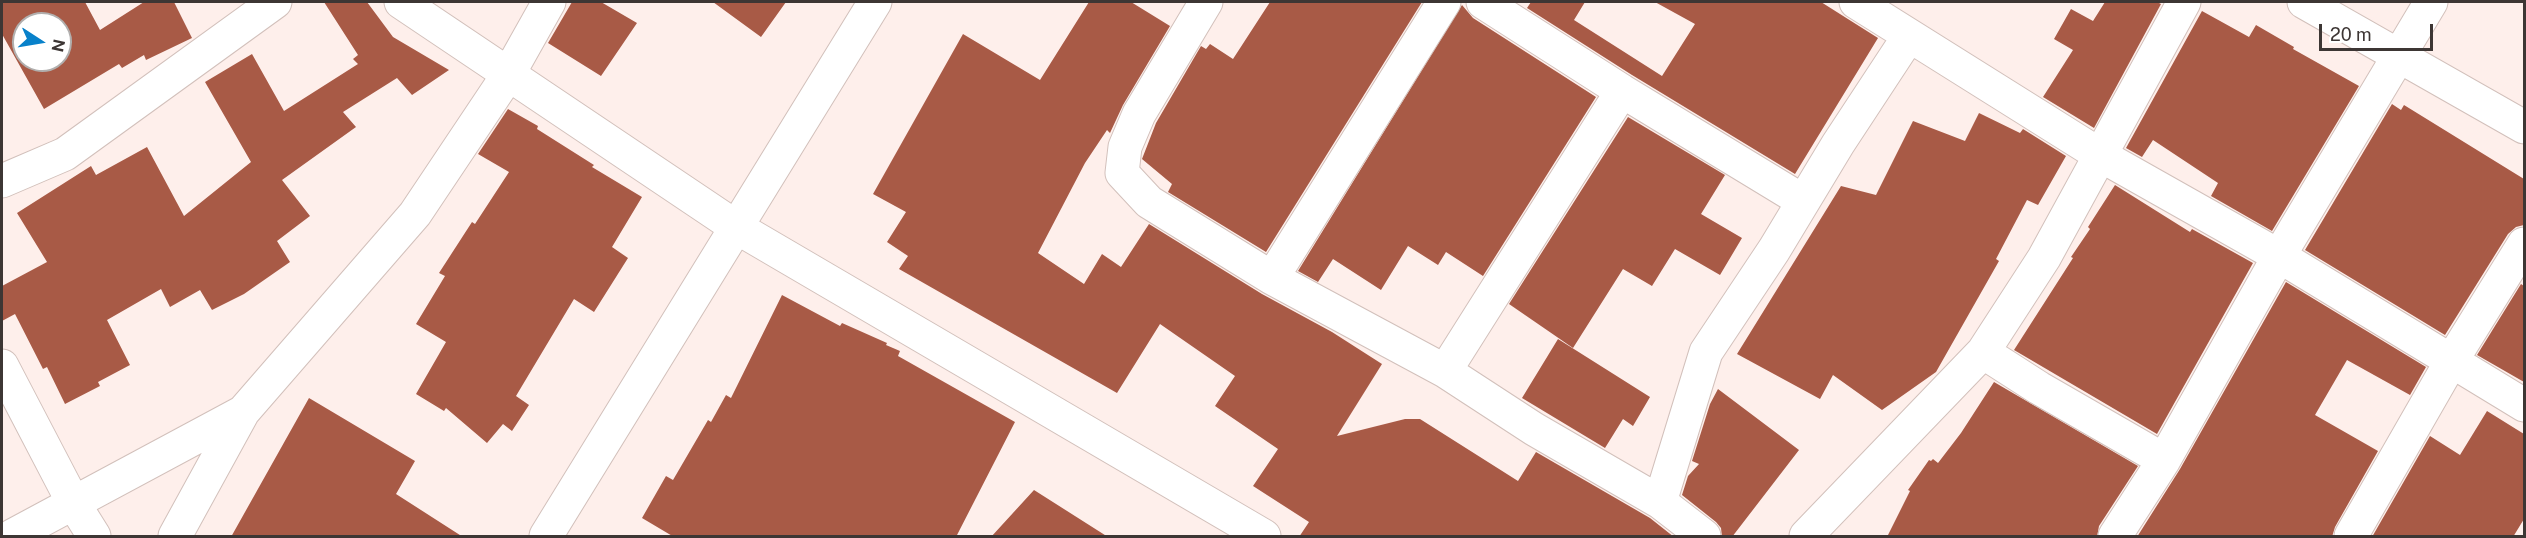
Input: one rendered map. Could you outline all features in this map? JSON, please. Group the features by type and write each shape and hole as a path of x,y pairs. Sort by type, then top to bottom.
{"street":[{"path":"2,181 65,154 275,2"},
{"path":"401,2 736,227 1264,537"},
{"path":"175,537 243,412 415,214 508,75 549,2"},
{"path":"546,537 875,2"},
{"path":"1206,2 1139,114 1125,147 1122,173 1149,202 1272,278 1444,371 1534,429 1660,502 1704,537"},
{"path":"1272,278 1444,2"},
{"path":"1483,2 1622,91 1803,201"},
{"path":"1856,2 2100,155 2279,256 2524,405"},
{"path":"1806,537 1983,352 2044,258 2184,2"},
{"path":"2304,2 2524,128"},
{"path":"2115,537 2164,460 2279,256 2431,2"},
{"path":"1660,502 1706,352 1774,250 1909,36"},
{"path":"1444,371 1622,91"},
{"path":"2351,537 2452,360 2524,244"},
{"path":"1983,352 2039,388 2164,460"},
{"path":"2,366 74,504 94,537"},
{"path":"12,537 243,412"}],"building":[{"path":"2,2 85,2 100,30 144,2 174,2 192,38 146,60 144,55 122,68 119,64 44,109 23,72 72,72 72,12 12,12 12,52 2,34"},
{"path":"324,2 367,2 393,37 449,70 412,95 397,78 343,112 356,127 282,180 310,216 277,241 290,262 244,294 212,310 200,290 170,307 161,289 107,320 130,365 98,382 100,386 65,404 47,367 43,369 15,314 2,321 2,286 47,262 17,213 91,166 96,175 147,147 184,216 251,162 205,82 252,54 284,111 358,64 353,59 358,55"},
{"path":"572,2 601,2 637,23 601,76 548,43"},
{"path":"713,2 786,2 761,37"},
{"path":"1089,2 1131,2 1170,26 1123,105 1110,133 1107,130 1085,163 1038,253 1084,284 1102,254 1121,267 1149,224 1262,294 1332,332 1382,364 1337,436 1405,419 1420,419 1518,481 1536,452 1650,518 1674,537 1299,537 1309,522 1253,486 1278,449 1215,406 1235,376 1160,324 1117,393 899,269 908,256 887,242 906,212 873,194 963,34 1040,80"},
{"path":"1270,2 1422,2 1266,252 1168,192 1172,184 1142,159 1156,123 1201,46 1206,49 1210,44 1233,59"},
{"path":"1531,2 1585,2 1574,20 1662,76 1695,24 1655,2 1821,2 1878,38 1795,174 1527,8"},
{"path":"2105,2 2157,2 2161,4 2094,128 2043,97 2073,50 2054,39 2071,9 2093,21"},
{"path":"1462,5 1473,18 1596,97 1483,276 1446,252 1438,265 1408,246 1381,290 1333,259 1318,282 1298,271"},
{"path":"2202,11 2249,37 2256,25 2359,86 2272,231 2211,196 2218,183 2153,140 2142,157 2126,148"},
{"path":"2392,104 2401,110 2404,105 2524,179 2524,225 2516,227 2508,234 2445,335 2305,250"},
{"path":"508,109 538,126 537,129 594,165 592,167 642,197 612,247 628,258 594,312 574,299 516,396 529,405 512,431 503,424 487,443 446,408 444,411 416,394 446,342 416,324 445,276 439,273 472,222 475,224 509,172 478,154"},
{"path":"1979,113 2020,133 2023,129 2066,156 2038,205 2027,200 1996,259 1999,261 1936,372 1882,410 1833,375 1820,399 1737,354 1841,186 1876,195 1913,121 1965,141"},
{"path":"1628,117 1725,175 1701,214 1742,238 1720,275 1675,249 1652,286 1623,269 1573,348 1509,304"},
{"path":"2115,185 2190,232 2192,229 2253,263 2157,434 2014,350 2073,258 2071,257 2090,229 2088,227"},
{"path":"2286,282 2426,367 2410,395 2347,360 2315,415 2378,451 2335,527 2332,537 2137,537 2180,469"},
{"path":"2521,284 2524,286 2524,382 2477,355"},
{"path":"782,295 840,326 842,323 887,343 886,345 900,351 898,356 1015,422 956,537 674,537 642,518 666,476 673,480 708,420 711,422 726,395 731,398"},
{"path":"1558,339 1650,397 1633,426 1623,419 1605,448 1522,398"},
{"path":"1994,382 2138,466 2099,526 2097,537 1887,537 1910,491 1908,490 1929,460 1933,459 1938,463 1961,433"},
{"path":"1718,389 1799,450 1732,537 1722,537 1721,528 1716,522 1682,495 1688,476 1699,464 1692,461 1710,404"},
{"path":"309,398 415,461 396,494 463,537 231,537"},
{"path":"2487,411 2524,434 2524,519 2513,537 2372,537 2430,436 2460,455"},
{"path":"1034,490 1108,537 991,537"}]}
